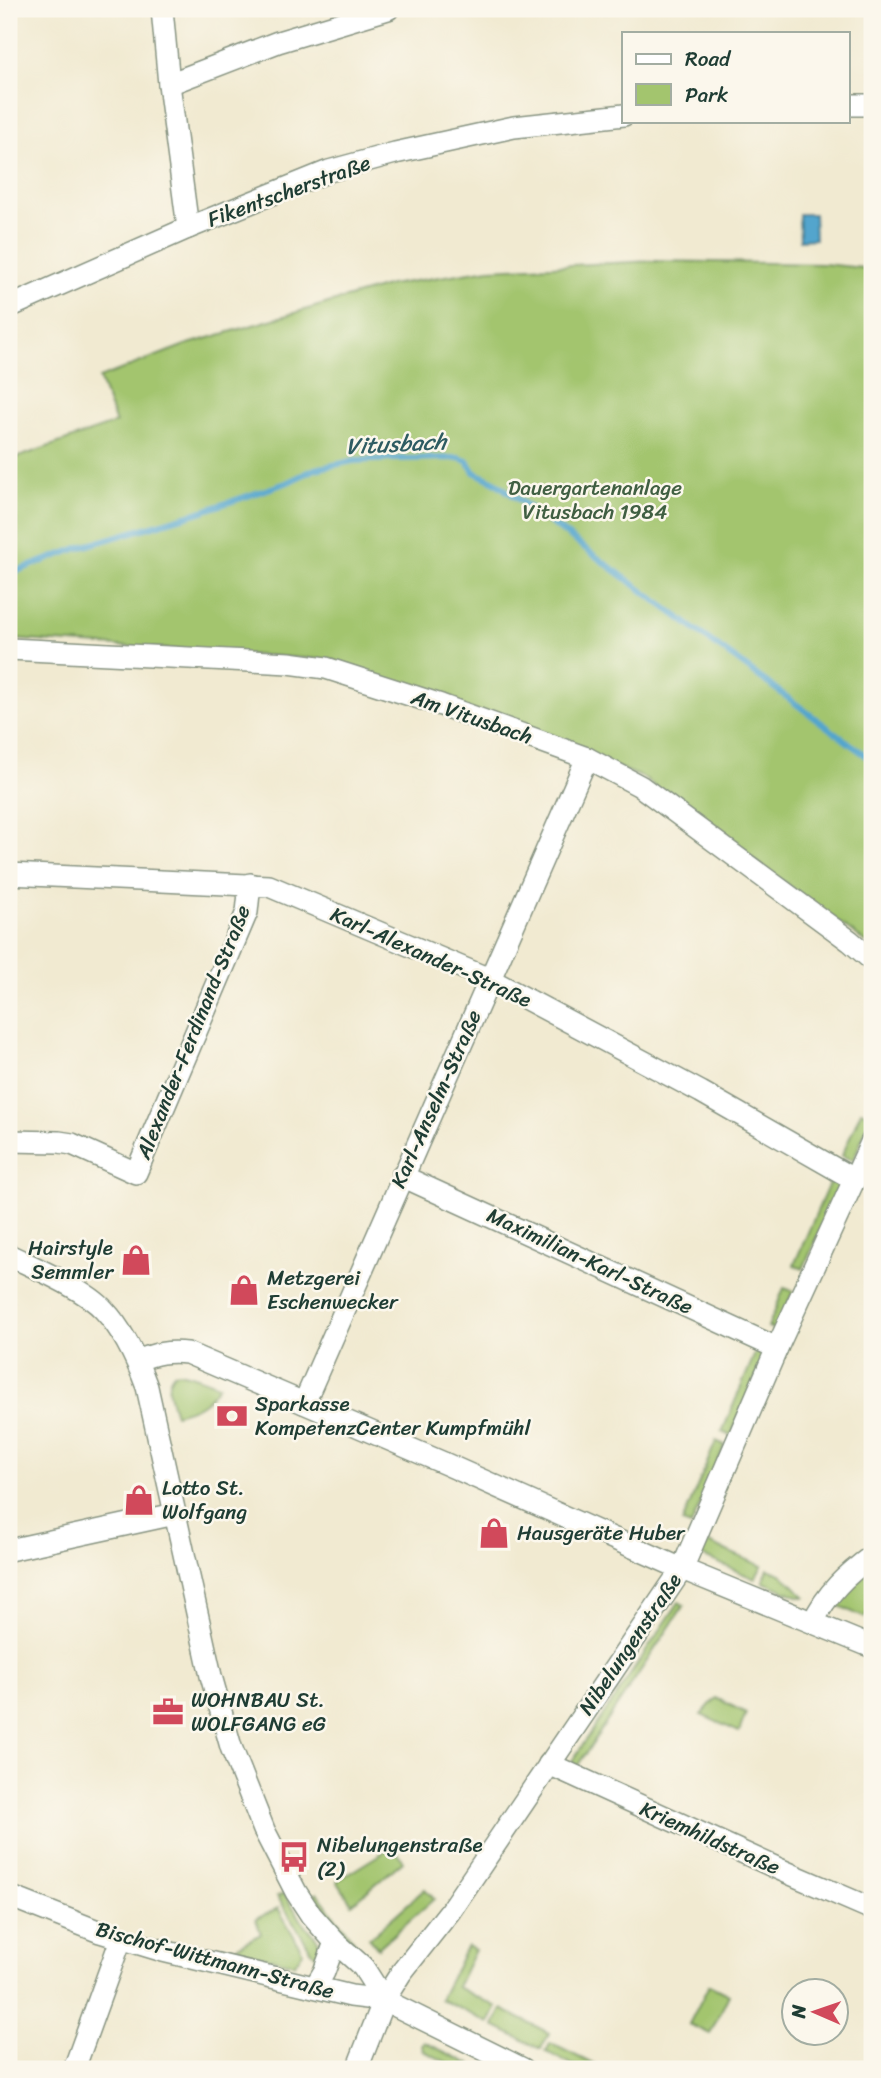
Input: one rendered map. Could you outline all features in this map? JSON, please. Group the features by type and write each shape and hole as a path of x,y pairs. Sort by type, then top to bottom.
{"street":[{"path":"162,9 188,228"},
{"path":"169,84 278,43 387,9"},
{"path":"850,105 872,105"},
{"name":"Fikentscherstraße","path":"9,307 188,228 329,171 395,153 514,127 622,115"},
{"name":"Am Vitusbach","path":"9,649 289,663 326,668 441,705 587,758 640,786 872,960"},
{"name":"Karl-Anselm-Straße","path":"304,1402 587,758"},
{"name":"Karl-Alexander-Straße","path":"9,874 269,886 489,979 701,1092 855,1180"},
{"name":"Alexander-Ferdinand-Straße","path":"9,1140 72,1144 136,1173 247,912 250,884"},
{"name":"Nibelungenstraße","path":"357,2069 384,2000 401,1973 463,1892 681,1569 777,1348 872,1141"},
{"name":"Maximilian-Karl-Straße","path":"402,1176 777,1348"},
{"path":"9,1255 74,1288 104,1309 137,1361 147,1387 211,1676 231,1747 264,1830 296,1892 311,1915 335,1942 363,1967 384,2000 523,2069"},
{"path":"137,1361 167,1351 187,1353 681,1569 872,1647"},
{"path":"9,1550 175,1514"},
{"path":"813,1622 823,1602 852,1571 872,1556"},
{"name":"Kriemhildstraße","path":"549,1764 872,1909"},
{"name":"Bischof-Wittmann-Straße","path":"9,1896 121,1939 221,1966 351,1996 384,2000"},
{"path":"74,2069 121,1939"},
{"path":"315,1987 328,1963 335,1942"}],"green space":[{"name":"Dauergartenanlage Vitusbach 1984","path":"654,261 824,264 872,269 872,947 642,777 333,660 9,639 9,545 17,541 10,460 116,423 99,378 185,345 390,285 489,269"},
{"path":"861,1111 872,1116 853,1160 842,1156"},
{"path":"830,1181 840,1186 803,1269 794,1265"},
{"path":"784,1288 793,1291 777,1331 768,1327"},
{"path":"756,1351 765,1355 731,1436 722,1432"},
{"path":"179,1372 219,1385 200,1405 175,1414 168,1388 174,1373"},
{"path":"716,1441 725,1445 691,1526 682,1523"},
{"path":"706,1542 762,1566 755,1579 700,1555"},
{"path":"872,1564 872,1602 865,1618 831,1602"},
{"path":"768,1569 781,1574 806,1597 763,1582"},
{"path":"679,1602 684,1605 576,1768 572,1761"},
{"path":"716,1698 746,1713 739,1732 701,1715"},
{"path":"393,1846 403,1861 352,1904 337,1881"},
{"path":"425,1889 434,1899 378,1948 369,1938"},
{"path":"284,1893 318,1940 321,1946 320,1960 310,1949 277,1896"},
{"path":"317,1893 361,1950 340,1932 323,1911 312,1896"},
{"path":"278,1908 303,1952 295,1964 237,1950 238,1946 261,1934 256,1919"},
{"path":"467,1946 475,1950 457,1987 497,2007 489,2023 440,1999"},
{"path":"709,1985 729,1995 710,2034 689,2024"},
{"path":"502,2009 549,2033 541,2049 494,2026"},
{"path":"424,2042 480,2069 460,2069 424,2051"},
{"path":"550,2043 601,2068 581,2069 546,2052"}],"water":[{"path":"799,214 814,214 815,239 800,240"}],"waterway":[{"name":"Vitusbach","path":"9,574 78,548 286,483 315,469 353,461 459,458 467,461 474,472 495,482 872,760"}],"place":[{"name":"Hairstyle Semmler","path":"136,1260"},
{"name":"Metzgerei Eschenwecker","path":"244,1290"},
{"name":"Sparkasse KompetenzCenter Kumpfmühl","path":"232,1416"},
{"name":"Lotto St. Wolfgang","path":"139,1500"},
{"name":"Hausgeräte Huber","path":"494,1533"},
{"name":"WOHNBAU St. WOLFGANG eG","path":"168,1712"},
{"name":"Nibelungenstraße (2)","path":"294,1857"}]}
